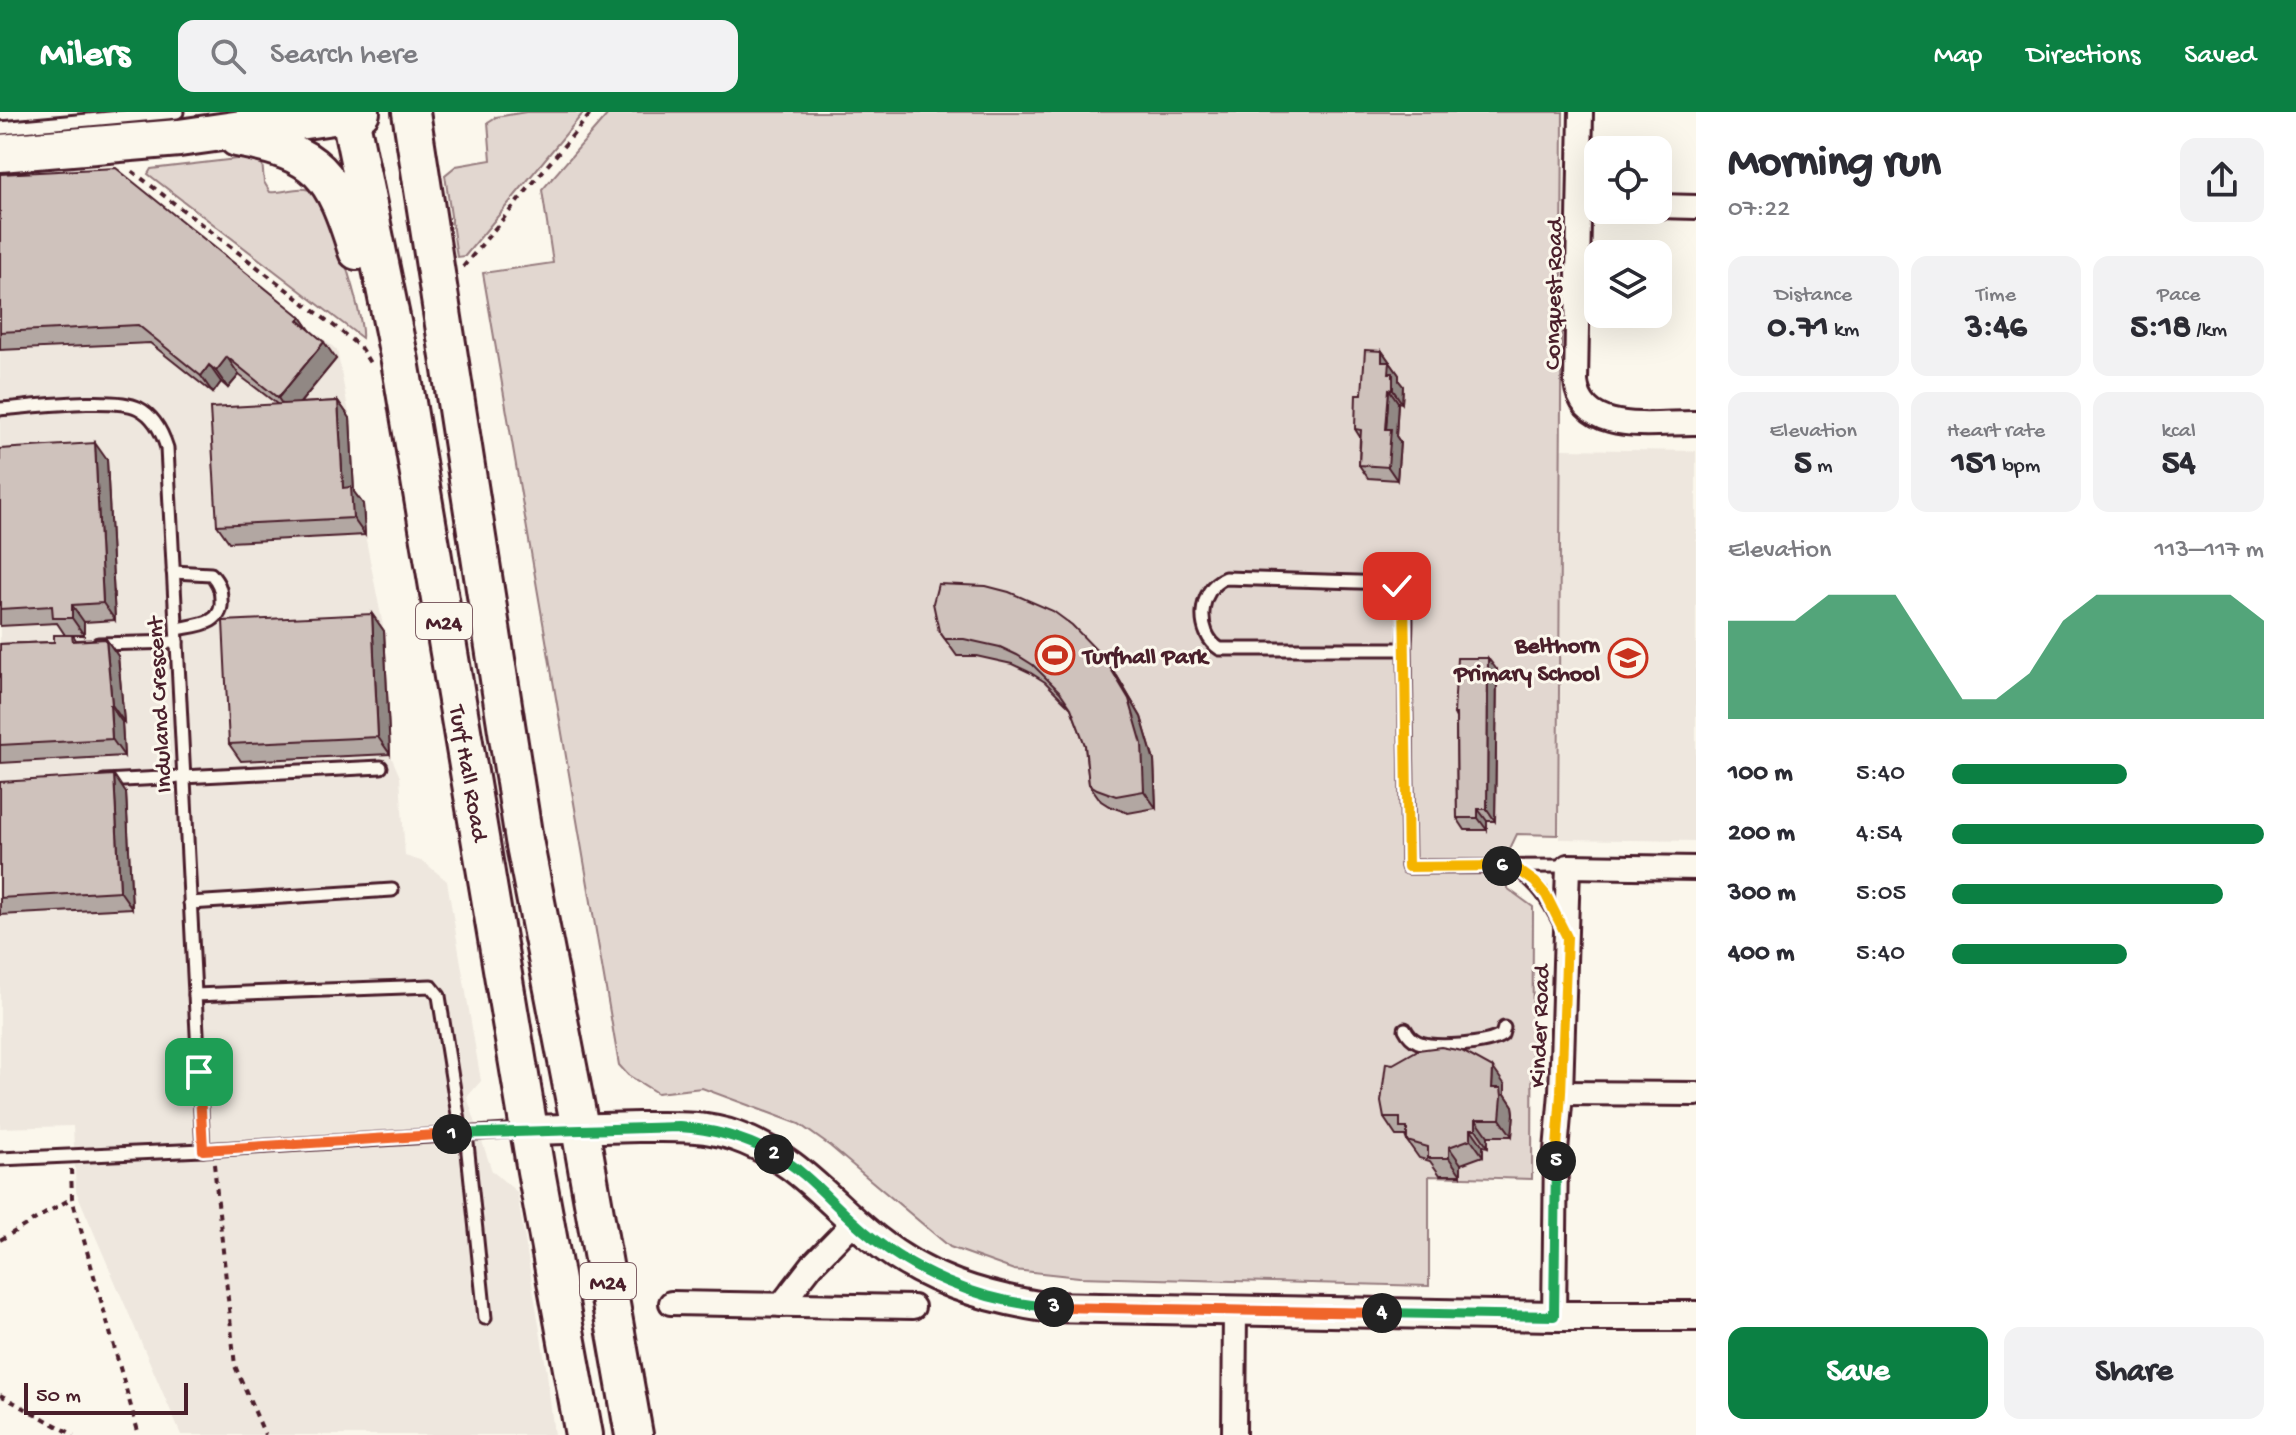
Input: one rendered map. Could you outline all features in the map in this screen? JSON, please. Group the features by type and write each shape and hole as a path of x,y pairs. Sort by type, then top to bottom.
{"main road":[{"name":"Turf Hall Road","path":"411,112 524,840 580,1128 634,1435"},
{"name":"Turf Hall Road","path":"353,113 385,362 584,1435"},
{"path":"0,153 213,134 353,113"},
{"path":"213,134 287,149 313,165 331,183 342,204 375,307 385,362"}],"street":[{"name":"Conquest Road","path":"1581,112 1584,147"},
{"path":"1672,206 1696,207"},
{"name":"Conquest Road","path":"1588,224 1576,382 1579,398 1591,413 1608,421 1696,423"},
{"path":"1568,866 1696,868"},
{"name":"Kinder Road","path":"1554,1316 1556,1151 1561,1093 1568,866"},
{"path":"1561,1093 1696,1094"},
{"path":"529,1130 679,1127 709,1129 736,1136 792,1164 878,1242 920,1269 997,1299 1074,1309 1696,1316"},
{"path":"781,1305 812,1265 854,1222"},
{"path":"671,1303 913,1307"},
{"path":"1234,1435 1235,1310"}],"lane":[{"path":"0,128 177,112"},
{"name":"Induland Crescent","path":"0,409 117,403 137,407 152,418 167,448 195,995 208,1149"},
{"path":"173,572 211,574 219,585 222,604 212,621 177,629"},
{"path":"1405,649 1220,649 1209,640 1204,626 1206,596 1216,582 1225,578 1390,583 1397,586 1404,596 1405,649 1408,867 1568,866"},
{"path":"86,644 177,642"},
{"path":"92,782 381,767"},
{"path":"1513,866 1535,882 1546,895 1567,937"},
{"path":"190,903 392,890"},
{"path":"195,995 431,986 439,996 464,1134 485,1318"},
{"path":"1405,1029 1419,1043 1442,1044 1491,1041 1502,1035 1504,1028"},
{"path":"0,1159 529,1130"}],"path":[{"path":"455,276 592,112"},
{"path":"125,168 360,347 385,362"},
{"path":"208,1149 235,1366 265,1435"},
{"path":"70,1155 72,1198 139,1435"},
{"path":"0,1240 72,1198"},
{"path":"0,1395 74,1435"}],"shaded area":[{"path":"526,112 584,112 465,256 457,257 445,175 456,166 491,160 488,122 496,117"},
{"name":"Turfhall Park","path":"1563,112 1558,835 1517,834 1507,855 1507,888 1533,907 1532,1179 1429,1176 1429,1286 1079,1277 1014,1270 950,1247 830,1146 799,1124 702,1088 657,1093 628,1075 619,1065 483,273 553,263 542,190 608,114"},
{"path":"245,158 262,161 264,182 270,192 308,190 320,201 345,262 358,308 362,338 148,174 151,169"},
{"path":"128,185 337,350 350,419 355,504 363,504 365,535 384,631 390,754 400,777 405,856 424,862 447,881 481,1081 467,1097 492,1171 517,1192 547,1373 554,1435 181,1435 76,1191 73,1126 0,1128 0,192"},
{"name":"Belthorn Primary School","path":"1561,449 1696,451 1696,841 1560,839"}],"building":[{"path":"116,168 301,317 298,320 324,342 278,398 227,357 216,371 209,365 201,376 138,325 0,332 0,174"},
{"path":"1365,350 1382,351 1382,362 1390,362 1389,373 1393,373 1386,429 1391,429 1388,467 1359,465 1361,430 1355,429 1356,394 1362,394"},
{"path":"338,401 343,488 351,487 353,518 217,525 210,408"},
{"path":"95,443 103,603 72,605 72,618 53,618 52,606 0,609 0,449"},
{"path":"938,584 986,586 1009,592 1053,611 1072,625 1105,659 1129,699 1142,744 1144,791 1116,796 1089,784 1085,745 1071,708 1060,692 1033,665 1000,647 964,639 945,639 939,631 933,603"},
{"path":"372,614 378,737 229,744 223,621"},
{"path":"54,635 72,635 73,641 106,639 112,739 0,745 0,644 54,642"},
{"path":"1457,658 1488,658 1487,809 1478,809 1478,818 1457,818 1454,714"},
{"path":"114,775 120,891 0,898 0,782"},
{"path":"1441,1047 1462,1051 1493,1068 1492,1088 1501,1088 1500,1119 1476,1119 1476,1129 1471,1129 1471,1139 1449,1147 1449,1158 1428,1158 1428,1147 1407,1141 1407,1128 1400,1128 1400,1118 1384,1118 1381,1102 1386,1063 1393,1064 1418,1050"}],"place":[{"name":"Turfhall Park","path":"1055,655"},
{"name":"Belthorn Primary School","path":"1628,658"}],"route":[{"path":"199,1072 203,1150 580,1128 679,1127 709,1129 736,1136 792,1164 854,1222 899,1257 949,1282 997,1299 1074,1309 1554,1316 1556,1151 1567,937 1546,895 1535,882 1513,866 1408,867 1404,596 1397,586"}]}
